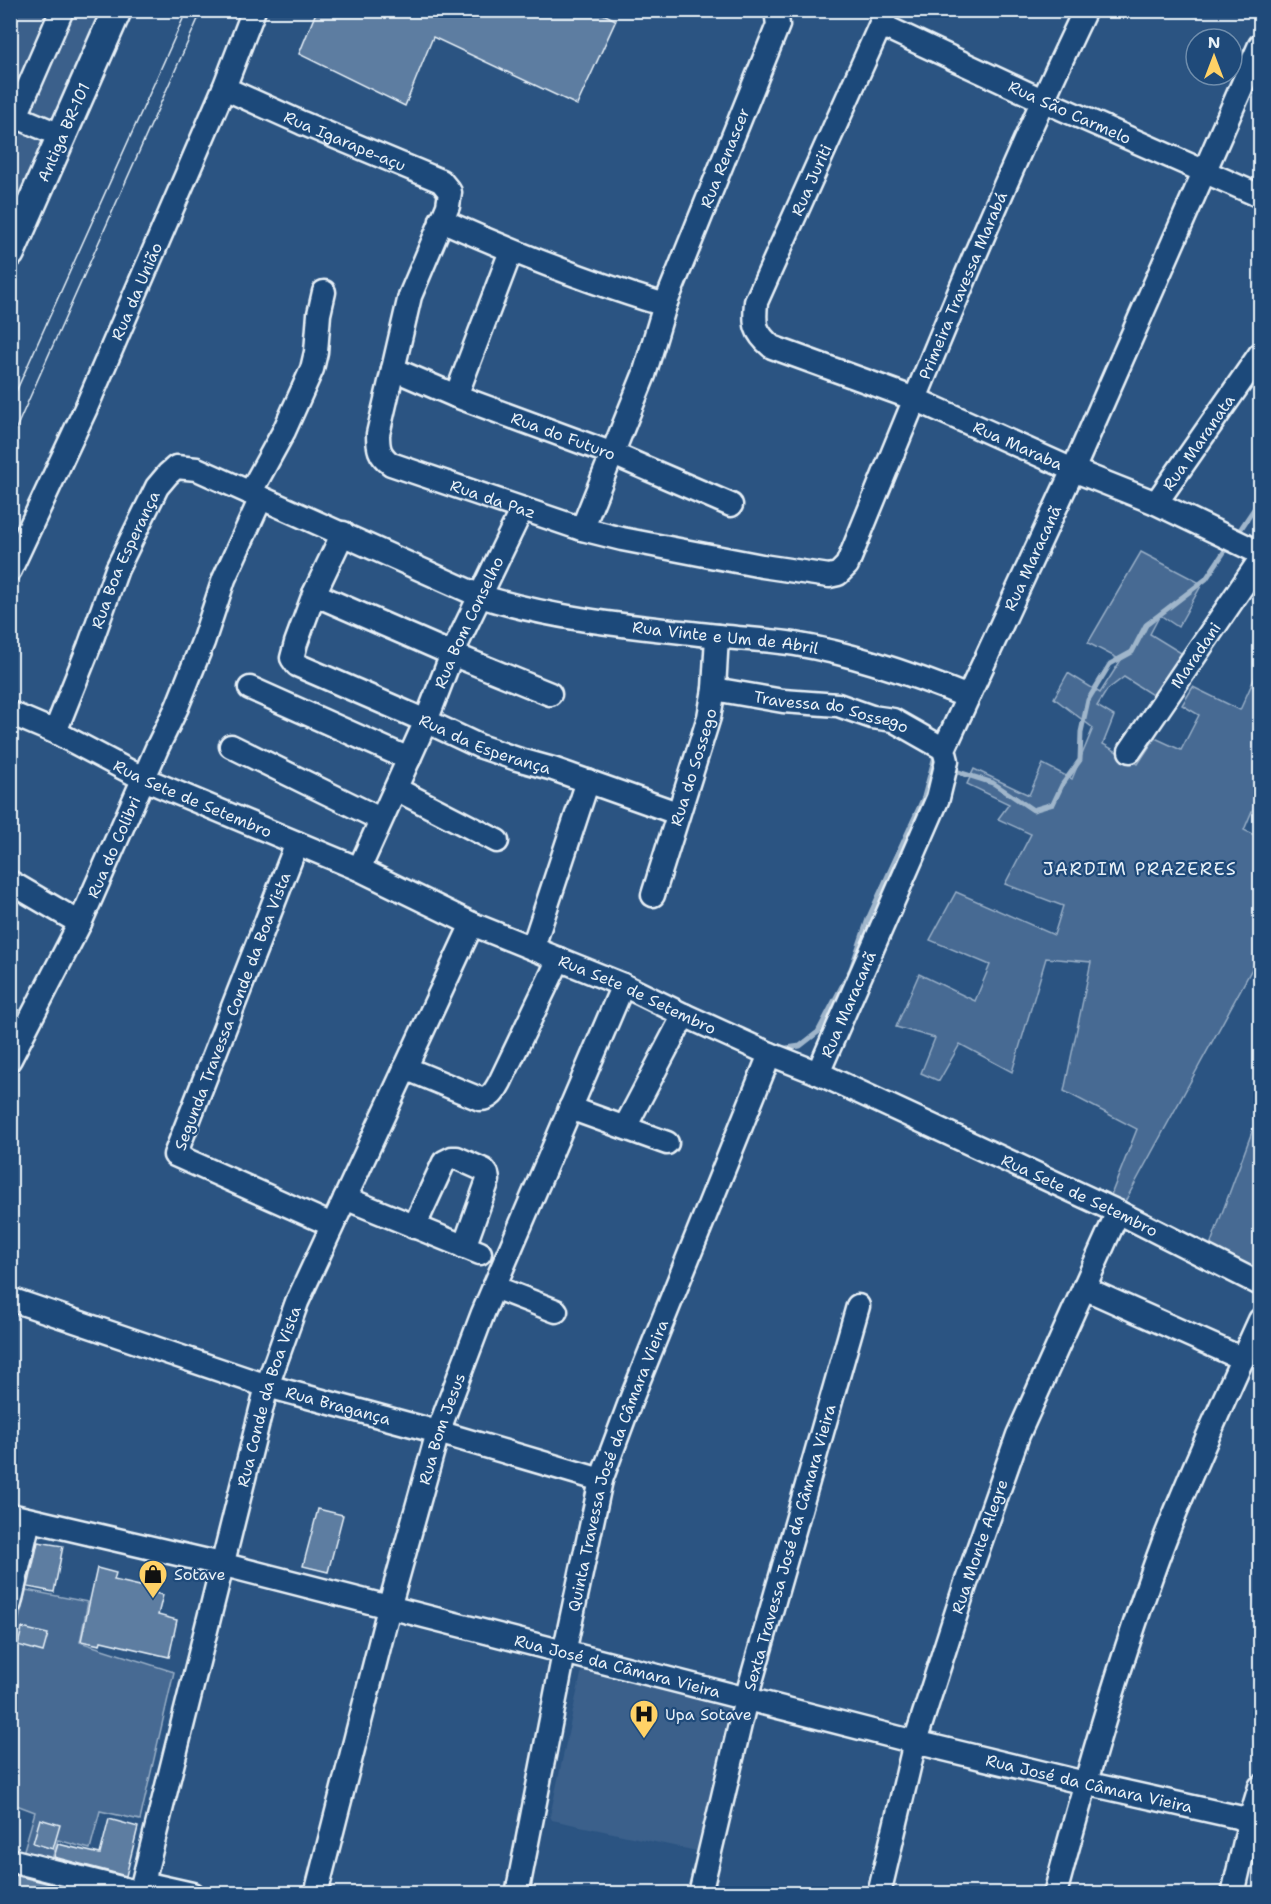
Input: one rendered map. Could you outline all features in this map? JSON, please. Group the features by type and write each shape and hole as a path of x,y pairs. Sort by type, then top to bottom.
{"main road":[{"name":"Antiga BR-101","path":"10,253 117,10"}],"street":[{"path":"62,10 13,115 62,136"},
{"name":"Rua da União","path":"10,570 86,408 224,88 254,10"},
{"name":"Rua Renascer","path":"582,529 644,375 665,305 778,25 776,10"},
{"name":"Primeira Travessa Marabá","path":"847,565 1042,100 1085,10"},
{"name":"Rua São Carmelo","path":"884,18 1042,100 1260,196"},
{"name":"Rua Juriti","path":"772,347 760,337 754,322 756,302 884,18"},
{"name":"Rua Maracanã","path":"818,1073 938,798 947,761 944,749 1073,470 1260,45"},
{"name":"Rua Igarape-açu","path":"224,88 441,181 450,192 445,213"},
{"path":"445,213 511,251 610,288 665,305"},
{"name":"Rua da Paz","path":"445,213 410,296 378,434 378,448 382,457 391,464 522,509 621,539 803,574 829,576 838,574 847,565"},
{"path":"456,396 511,251"},
{"path":"255,496 312,369 324,292"},
{"name":"Rua Maraba","path":"772,347 915,399 1073,470 1156,504 1260,553"},
{"name":"Rua Maranata","path":"1156,504 1260,354"},
{"name":"Rua do Futuro","path":"393,369 456,396 613,454 731,505"},
{"name":"Rua Boa Esperança","path":"55,732 117,569 157,487 176,467 197,469 343,533"},
{"name":"Rua do Colibri","path":"10,1059 80,923 192,671 255,496"},
{"name":"Rua Bom Conselho","path":"359,869 426,721 452,654 522,509"},
{"path":"480,596 343,533 314,594 550,694"},
{"name":"Maradani","path":"1130,751 1260,560"},
{"name":"Rua da Esperança","path":"314,594 292,653 292,658 297,665 479,746 677,813"},
{"name":"Rua Vinte e Um de Abril","path":"480,596 561,616 826,650 912,674 969,697"},
{"name":"Rua do Sossego","path":"653,895 677,813 701,744 714,689 717,636"},
{"path":"250,688 409,759"},
{"name":"Travessa do Sossego","path":"714,689 783,701 838,705 872,717 893,720 944,749"},
{"name":"Rua Sete de Setembro","path":"10,713 55,732 144,779 359,869 472,924 623,985 770,1054 818,1073 1118,1212 1260,1284"},
{"path":"231,746 380,819"},
{"path":"533,947 588,781"},
{"path":"396,789 497,841"},
{"name":"Segunda Travessa Conde da Boa Vista","path":"297,843 175,1155 332,1225"},
{"path":"10,882 80,923"},
{"name":"Rua Conde da Boa Vista","path":"141,1890 267,1386 297,1302 472,924"},
{"path":"405,1068 480,1099 491,1096 500,1082 559,959"},
{"name":"Rua Bom Jesus","path":"316,1893 389,1608 438,1432 494,1287 623,985"},
{"path":"624,1127 684,1015"},
{"name":"Quinta Travessa José da Câmara Vieira","path":"517,1893 601,1480 770,1054"},
{"path":"570,1108 667,1143"},
{"path":"345,1198 414,1227 472,1250 488,1180 484,1170 457,1158 444,1162 414,1227"},
{"name":"Rua Monte Alegre","path":"879,1893 915,1742 965,1586 1018,1435 1118,1212"},
{"path":"494,1287 556,1311"},
{"path":"1084,1288 1243,1359"},
{"name":"Rua Bragança","path":"10,1299 267,1386 438,1432 601,1480"},
{"name":"Sexta Travessa José da Câmara Vieira","path":"700,1893 746,1699 858,1306"},
{"path":"1055,1893 1085,1784 1164,1542 1198,1457 1260,1320"},
{"path":"10,1604 20,1517"},
{"name":"Rua José da Câmara Vieira","path":"20,1517 221,1564 1085,1784 1255,1821"},
{"path":"1233,1893 1255,1821 1260,1787"},
{"path":"10,1860 141,1890 192,1893"}],"shaded area":[{"path":"11,11 111,11 11,237"},
{"path":"1141,552 1202,584 1178,627 1160,615 1150,634 1186,656 1157,698 1124,677 1107,690 1097,706 1114,716 1103,744 1138,764 1155,738 1181,750 1199,715 1182,705 1193,687 1240,710 1260,666 1260,792 1244,830 1260,838 1260,954 1122,1207 1109,1200 1137,1129 1064,1091 1091,962 1046,958 1012,1072 960,1044 939,1081 921,1073 935,1038 896,1027 919,974 975,1001 990,965 930,940 956,892 1054,935 1063,906 1005,884 1031,834 998,819 1009,804 967,784 974,769 1029,795 1043,764 1072,779 1093,728 1054,698 1068,673 1100,693 1121,660 1088,643"},
{"path":"1260,1110 1260,1274 1208,1251"},
{"path":"26,1590 88,1602 80,1642 174,1672 140,1820 100,1811 90,1849 58,1840 49,1868 21,1860 35,1812 11,1803 10,1635 15,1636"},
{"name":"Upa Sotave","path":"583,1665 734,1700 727,1718 697,1851 552,1820 550,1816"}],"building":[{"path":"317,10 595,10 616,20 577,105 433,37 405,106 299,54"},
{"path":"318,1509 343,1515 328,1572 303,1566"},
{"path":"38,1542 63,1546 54,1592 28,1587"},
{"path":"97,1568 116,1573 114,1580 140,1586 144,1569 156,1573 151,1592 163,1595 158,1615 177,1620 169,1657 101,1641 100,1645 81,1641"},
{"path":"22,1628 48,1634 43,1652 18,1645"},
{"path":"40,1819 60,1825 53,1849 33,1843"},
{"path":"109,1819 138,1827 126,1876 54,1857 58,1844 100,1854"},
{"path":"10,1874 87,1893 10,1893"}],"waterway":[{"path":"1236,536 1260,500"},
{"path":"952,770 993,783 1033,810 1053,804 1062,785 1080,760 1081,732 1088,700 1110,664 1132,652 1146,625 1206,579 1230,543"},
{"path":"780,1049 800,1046 818,1032 851,969 868,919 924,797 935,756"}],"tram line":[{"path":"10,405 187,10"},
{"path":"10,442 202,10"}],"place":[{"name":"Sotave","path":"153,1600"},
{"name":"Upa Sotave","path":"644,1740"}],"district":[{"name":"JARDIM PRAZERES","path":"1140,869"}]}
